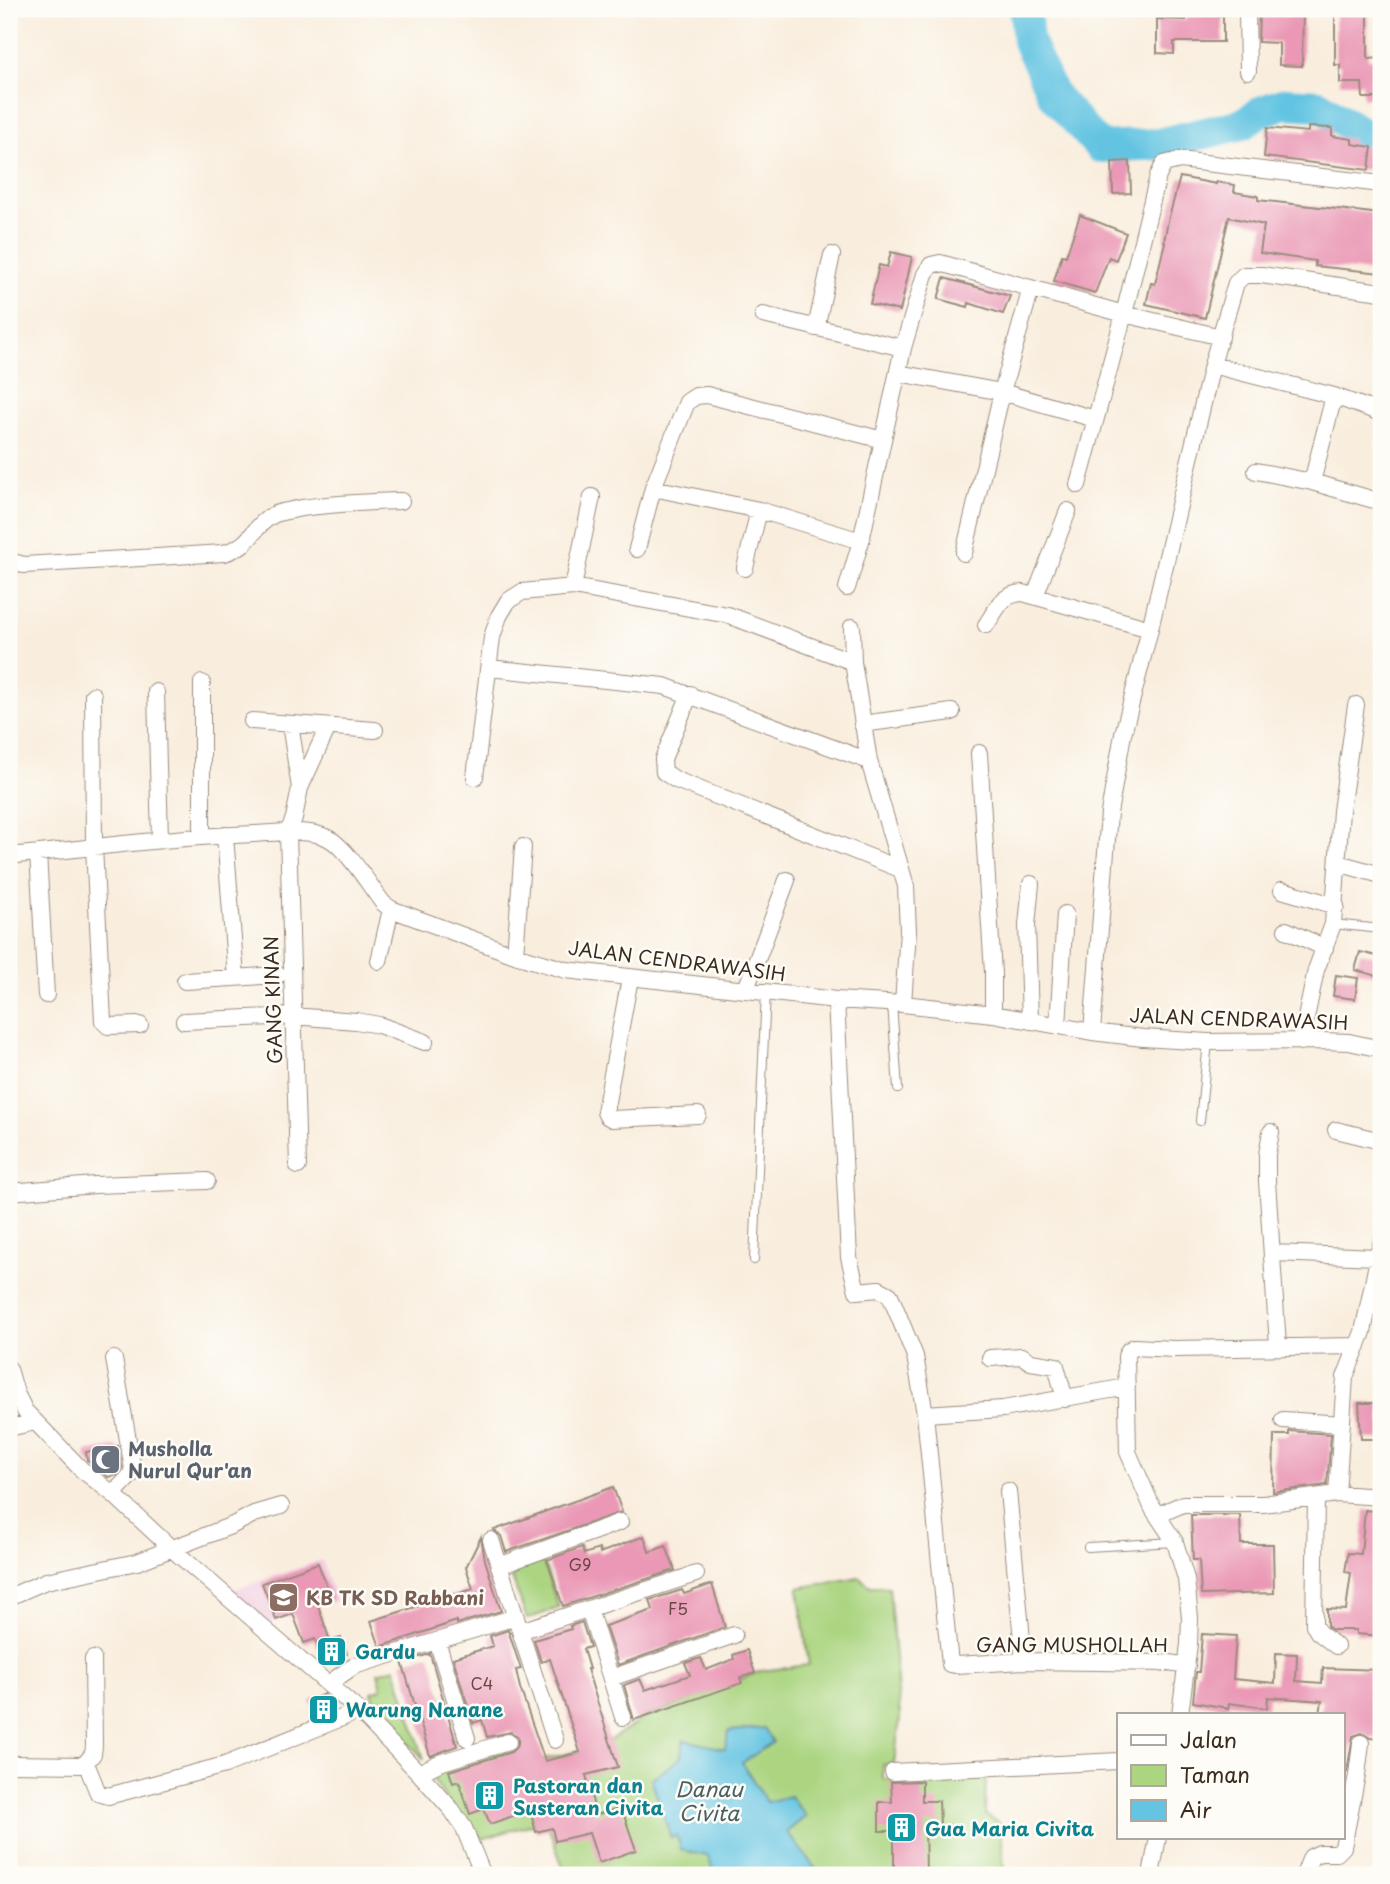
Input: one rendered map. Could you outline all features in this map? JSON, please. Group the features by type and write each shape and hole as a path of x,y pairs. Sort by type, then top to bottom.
{"street":[{"path":"1247,9 1248,71"},
{"path":"1079,485 1158,176 1164,164 1180,160 1381,184"},
{"path":"817,328 832,255"},
{"path":"847,588 861,541 903,348 925,274 931,265 940,263 1124,314 1221,337"},
{"path":"1092,1032 1109,813 1123,734 1212,365 1236,284 1244,275 1261,275 1381,292"},
{"path":"964,553 1002,393 1031,288"},
{"path":"762,315 903,348"},
{"path":"1212,365 1334,396 1381,413"},
{"path":"898,373 1002,393 1095,419"},
{"path":"637,549 653,488 687,402 696,396 707,395 883,440"},
{"path":"1312,482 1334,396"},
{"path":"1256,471 1312,482 1381,502"},
{"path":"653,488 759,510 861,541"},
{"path":"573,587 592,496"},
{"path":"9,561 24,565 225,553 250,540 259,524 278,513 330,503 401,501"},
{"path":"745,568 759,510"},
{"path":"1035,596 1068,511"},
{"path":"475,777 492,637 499,616 508,601 522,592 573,587 729,615 853,662"},
{"path":"986,625 1003,599 1011,593 1023,593 1150,629"},
{"path":"852,627 853,662 869,761 906,886 908,930 898,1003"},
{"path":"489,668 664,686 869,761"},
{"path":"202,683 202,836"},
{"path":"156,692 160,839"},
{"path":"690,694 663,759 664,772 676,780 900,869"},
{"path":"93,695 94,847 103,1021 108,1026 140,1025"},
{"path":"1301,1042 1316,970 1333,924 1336,906 1341,811 1356,705"},
{"path":"862,724 952,712"},
{"path":"252,721 375,730"},
{"path":"290,724 300,788"},
{"path":"300,788 328,727"},
{"path":"979,753 993,973 993,1014"},
{"name":"GANG KINAN","path":"298,1166 288,833 300,788"},
{"name":"JALAN CENDRAWASIH","path":"9,856 202,836 288,833 321,835 331,840 391,909 515,955 566,970 836,1000 898,1003 993,1014 1092,1032 1208,1042 1349,1042 1381,1049"},
{"path":"225,835 236,978"},
{"path":"515,955 523,847"},
{"path":"38,853 46,995"},
{"path":"1338,863 1381,875"},
{"path":"746,989 787,880"},
{"path":"1030,1021 1027,925 1031,884"},
{"path":"1282,890 1336,906"},
{"path":"379,961 391,909"},
{"path":"1058,1026 1065,914"},
{"path":"1286,930 1325,948"},
{"path":"185,981 278,975"},
{"path":"630,978 605,1112 612,1119 698,1115"},
{"path":"836,1000 849,1257 855,1289 860,1292 879,1289 890,1295 915,1356 925,1414 1003,1409 1127,1387"},
{"path":"184,1021 293,1017 379,1025 425,1042"},
{"path":"1336,1130 1381,1141"},
{"path":"1271,1132 1267,1154 1267,1181 1278,1346"},
{"path":"9,1192 95,1185 206,1181"},
{"path":"1272,1253 1380,1250 1376,1299 1345,1377 1337,1494"},
{"path":"1180,1713 1187,1666 1188,1605 1185,1579 1175,1542 1158,1515 1128,1452 1126,1356 1134,1347 1174,1349 1358,1346"},
{"path":"990,1358 1022,1356 1031,1362 1056,1366 1065,1399"},
{"path":"113,1494 133,1469 114,1359"},
{"path":"9,1369 16,1393 35,1422 82,1470 113,1494 172,1549 359,1711 419,1773 452,1810 464,1828 482,1875"},
{"name":"GANG MUSHOLLAH","path":"925,1414 950,1664 1024,1661 1169,1663 1187,1666"},
{"path":"1283,1420 1342,1424"},
{"path":"9,1428 35,1422"},
{"path":"1008,1491 1024,1661"},
{"path":"1158,1515 1183,1504 1256,1504 1337,1494 1381,1497"},
{"path":"1316,1497 1314,1625 1318,1632 1336,1646"},
{"path":"9,1597 46,1581 124,1565 172,1549 254,1514 281,1506"},
{"path":"499,1566 620,1522"},
{"path":"491,1540 555,1740"},
{"path":"328,1684 354,1667 436,1641 589,1609 696,1574"},
{"path":"589,1609 623,1717"},
{"path":"611,1678 734,1635"},
{"path":"436,1641 467,1738"},
{"path":"84,1765 93,1754 94,1746 93,1659"},
{"path":"9,1763 84,1765 88,1768 98,1793 108,1796 225,1765 359,1711"},
{"path":"419,1773 439,1763 508,1742"},
{"path":"1344,1837 1350,1775 1361,1743"},
{"path":"893,1772 1117,1761"},
{"path":"1151,1875 1158,1839"},
{"path":"1304,1875 1311,1857 1320,1853 1337,1853 1343,1847 1344,1839"}],"lane":[{"path":"1333,924 1381,929"},
{"path":"754,1260 766,991"},
{"path":"898,1003 898,1089"},
{"path":"1200,1121 1208,1042"},
{"path":"1088,1547 1175,1542"}],"shaded area":[{"name":"KB TK SD Rabbani","path":"322,1560 336,1601 264,1625 226,1592"}],"green space":[{"path":"543,1561 559,1608 527,1619 510,1572"},
{"path":"859,1577 870,1586 889,1587 900,1718 894,1764 883,1765 883,1779 986,1776 985,1814 1001,1824 1004,1872 1019,1875 566,1875 546,1820 475,1841 426,1769 506,1744 512,1766 599,1747 644,1718 761,1671 809,1665 798,1588"},
{"path":"395,1668 424,1759 378,1711 372,1692 382,1688 378,1673"}],"water":[{"name":"Danau Civita","path":"764,1728 773,1742 742,1763 767,1802 790,1796 806,1816 787,1832 815,1868 806,1875 731,1875 729,1871 713,1871 708,1856 681,1850 677,1836 671,1838 651,1779 680,1759 684,1740 725,1749 729,1731"}],"building":[{"path":"1280,9 1303,9 1302,66 1279,65 1279,43 1258,42 1259,14 1280,14"},
{"path":"1335,9 1368,9 1368,59 1381,58 1381,98 1363,98 1362,83 1340,83 1340,65 1335,65"},
{"path":"1186,15 1223,15 1223,42 1174,42 1174,54 1157,53 1157,19 1186,20"},
{"path":"1308,127 1332,128 1332,136 1352,139 1352,144 1372,147 1369,170 1264,157 1267,128 1308,132"},
{"path":"1130,161 1131,193 1113,194 1112,162"},
{"path":"1180,177 1235,185 1234,192 1258,196 1258,200 1381,214 1381,273 1315,266 1315,261 1260,253 1264,225 1229,217 1205,318 1146,304 1151,283 1155,284"},
{"path":"1080,215 1126,233 1116,260 1109,257 1095,293 1054,281"},
{"path":"891,252 912,257 900,311 870,304 879,265 887,267"},
{"path":"944,278 1010,296 1003,314 969,303 968,307 938,299"},
{"path":"1360,952 1381,957 1378,976 1355,970"},
{"path":"1336,975 1358,978 1355,999 1333,996"},
{"path":"1359,1403 1381,1403 1381,1439 1361,1439"},
{"path":"1289,1431 1331,1434 1327,1485 1273,1492 1274,1435 1289,1435"},
{"name":"Musholla Nurul Qur'an","path":"118,1446 122,1468 117,1475 108,1477 87,1460 86,1452"},
{"path":"613,1487 622,1512 506,1552 501,1536 494,1530"},
{"path":"1365,1510 1381,1512 1381,1560 1377,1590 1381,1590 1381,1636 1356,1634 1356,1630 1332,1630 1327,1626 1327,1609 1346,1610 1351,1573 1345,1572 1348,1553 1361,1554"},
{"path":"1191,1515 1240,1515 1241,1544 1273,1544 1274,1593 1201,1595 1199,1560 1193,1560"},
{"path":"644,1536 649,1552 666,1546 675,1570 563,1606 547,1560 582,1547 584,1554 599,1549 600,1553"},
{"path":"481,1537 485,1560 501,1611 457,1624 457,1621 380,1647 371,1621 473,1589 466,1567"},
{"name":"KB TK SD Rabbani","path":"318,1563 332,1600 318,1605 330,1641 341,1638 347,1654 323,1662 315,1639 304,1643 293,1614 276,1620 262,1583"},
{"path":"712,1584 725,1627 618,1665 605,1626 653,1610 650,1600 682,1590 684,1594"},
{"path":"582,1622 590,1647 583,1649 587,1669 618,1767 586,1775 596,1815 621,1807 636,1850 599,1863 589,1833 555,1841 552,1828 536,1832 530,1810 490,1824 484,1809 470,1814 459,1781 453,1783 449,1771 511,1752 518,1745 518,1738 511,1732 487,1737 482,1720 473,1723 453,1658 493,1646 490,1636 508,1630 521,1669 516,1670 520,1688 545,1761 580,1752 550,1659 541,1662 534,1640 571,1629 570,1626"},
{"path":"1202,1634 1236,1636 1233,1679 1275,1683 1276,1653 1297,1654 1296,1681 1322,1683 1323,1668 1381,1670 1381,1739 1370,1738 1362,1733 1353,1736 1347,1772 1344,1771 1344,1713 1320,1713 1322,1701 1268,1697 1267,1708 1229,1703 1228,1708 1193,1702 1196,1672 1199,1672"},
{"path":"747,1650 755,1673 740,1678 742,1683 634,1720 624,1685 640,1679 645,1690 690,1675 685,1663 701,1658 706,1670 734,1659 733,1655"},
{"path":"430,1654 457,1746 430,1756 402,1662"},
{"name":"Warung Nanane","path":"324,1694 332,1711 317,1716 310,1700"},
{"name":"Gua Maria Civita","path":"922,1781 922,1801 939,1801 940,1824 925,1824 926,1873 894,1874 894,1831 879,1831 879,1802 892,1802 891,1782"}],"waterway":[{"path":"1025,9 1028,41 1053,95 1100,147 1158,144 1243,124 1260,112 1285,103 1319,105 1381,146"}],"place":[{"name":"Musholla Nurul Qur'an","path":"105,1459"},
{"name":"KB TK SD Rabbani","path":"283,1597"},
{"name":"Gardu","path":"332,1651"},
{"name":"Warung Nanane","path":"323,1709"},
{"name":"Pastoran dan Susteran Civita","path":"490,1796"},
{"name":"Gua Maria Civita","path":"902,1828"}]}
